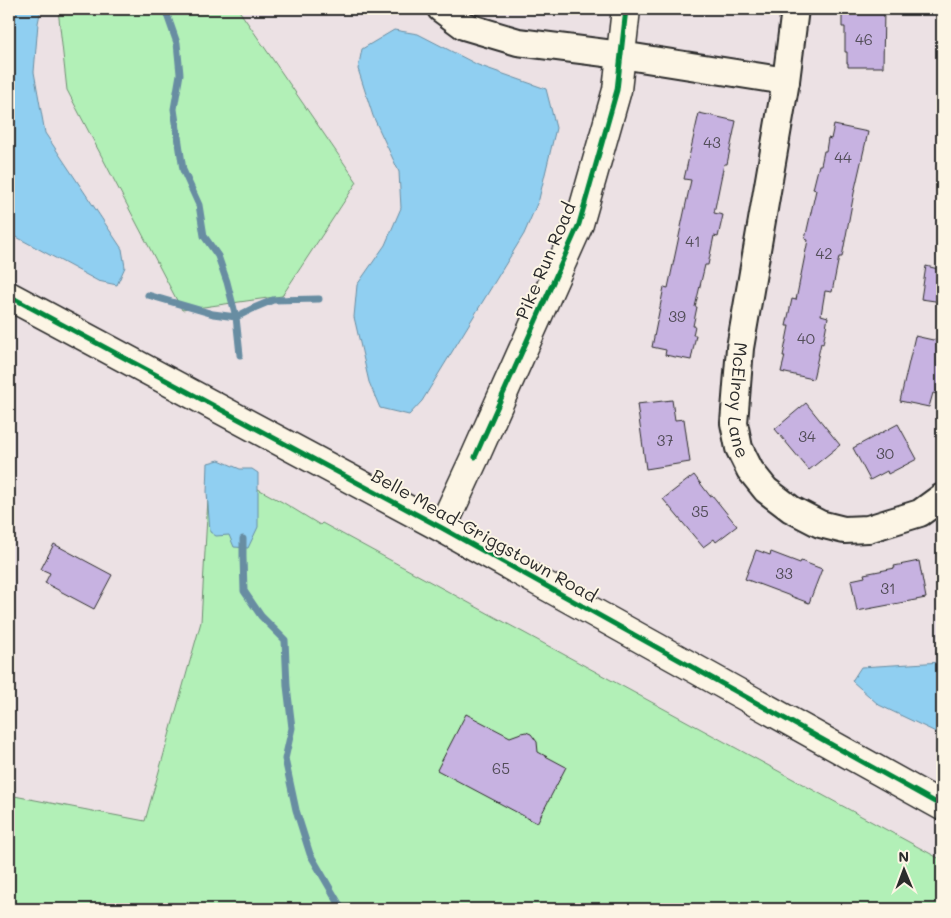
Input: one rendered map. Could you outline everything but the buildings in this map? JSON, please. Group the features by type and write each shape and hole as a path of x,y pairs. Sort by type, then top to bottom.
{"street":[{"path":"440,9 464,26 518,42 786,81"},
{"name":"Pike Run Road","path":"442,528 579,224 617,90 626,9"},
{"name":"McElroy Lane","path":"794,9 786,81 740,348 734,423 739,448 750,470 766,490 792,510 820,524 844,530 868,530 920,513 942,498"},
{"name":"Belle Mead-Griggstown Road","path":"9,296 442,528 942,806"}],"green space":[{"path":"58,9 238,9 357,182 282,296 182,310 67,90"},
{"path":"210,463 320,525 322,523 942,860 942,909 9,909 9,795 145,821 201,622"}],"water":[{"path":"9,9 41,9 34,72 45,133 122,249 125,267 117,285 98,281 9,233"},
{"path":"394,30 418,34 478,65 546,89 556,128 539,199 524,234 422,401 409,415 380,408 369,382 354,317 357,285 385,245 401,208 399,172 373,116 358,69 362,49"},
{"path":"219,460 240,469 252,469 258,473 258,527 248,548 234,547 229,535 216,536 210,532 207,492 208,463"},
{"path":"942,662 942,735 879,705 852,681 861,667"}],"waterway":[{"path":"165,9 177,43 180,74 174,109 183,170 199,205 204,236 218,256 227,282 236,317 240,355"},
{"path":"148,295 213,314 236,317 273,300 319,299"},
{"path":"243,539 244,591 261,616 285,640 287,686 292,728 285,759 296,810 310,854 342,909"}],"cycle path":[{"path":"475,457 579,224 617,90 626,9"},
{"path":"9,296 442,528 942,806"}]}
